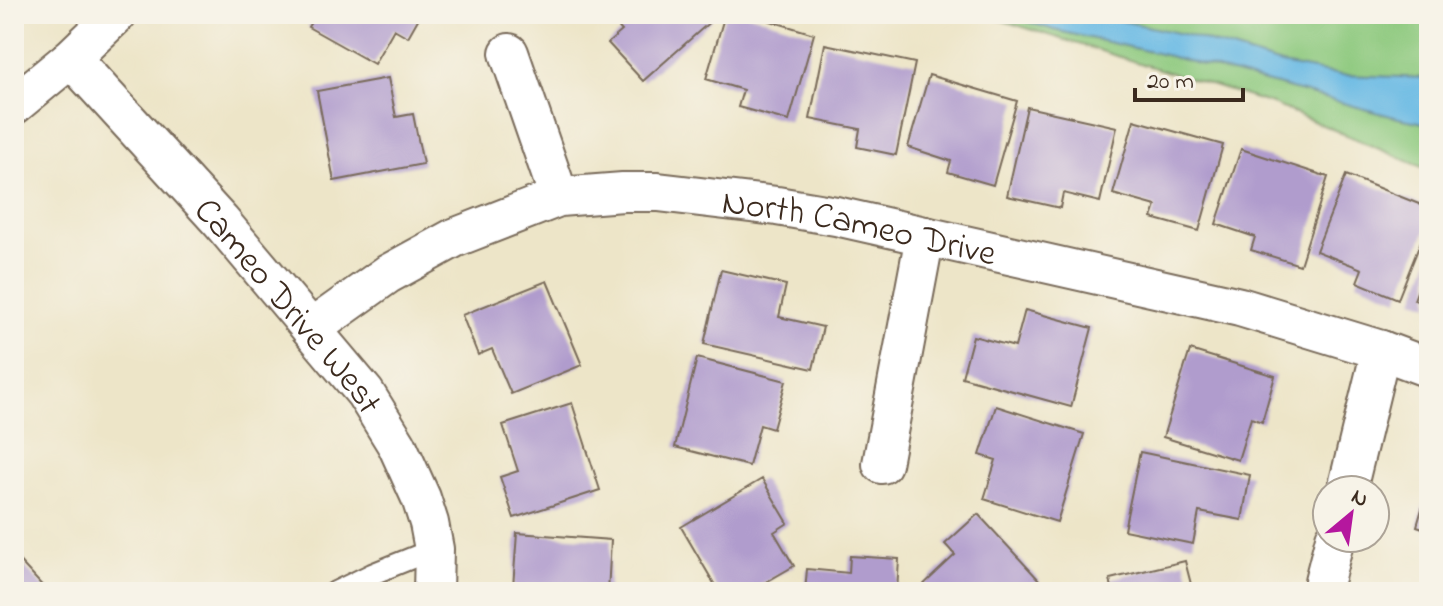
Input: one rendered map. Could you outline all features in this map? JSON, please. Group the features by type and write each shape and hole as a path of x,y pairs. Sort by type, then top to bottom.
{"street":[{"path":"14,105 71,58 117,14"},
{"path":"509,53 559,197"},
{"name":"Cameo Drive West","path":"71,58 221,222 365,393 397,445 421,498 434,549 433,592"},
{"name":"North Cameo Drive","path":"311,329 388,274 454,238 559,197 658,192 836,216 1240,307 1429,368"},
{"path":"882,464 925,236"},
{"path":"1351,474 1381,350"},
{"path":"1324,581 1331,554"}],"lane":[{"path":"335,592 434,549"}],"green space":[{"path":"981,14 1429,14 1429,170 1275,105"}],"water":[{"path":"1002,14 1109,18 1187,35 1281,64 1341,75 1429,78 1429,124 1169,56 1054,30"}],"building":[{"path":"316,14 421,14 408,37 394,29 374,64 308,27"},
{"path":"607,14 707,14 712,20 643,81 608,43 622,31"},
{"path":"725,14 747,14 814,34 789,121 738,107 743,90 706,79"},
{"path":"825,44 915,63 896,155 857,147 860,129 810,119"},
{"path":"929,75 1017,101 993,185 948,172 951,161 908,147"},
{"path":"388,78 396,117 413,114 423,164 334,181 317,91"},
{"path":"1027,107 1117,127 1100,202 1063,193 1060,208 1007,196"},
{"path":"1134,120 1223,145 1199,231 1152,218 1156,206 1113,194"},
{"path":"1241,149 1328,177 1300,265 1251,250 1255,237 1216,224"},
{"path":"1346,175 1429,208 1429,221 1398,299 1357,282 1362,269 1316,251"},
{"path":"1429,259 1429,305 1414,300"},
{"path":"721,270 786,285 779,317 823,327 813,369 704,344"},
{"path":"547,281 582,365 511,394 492,349 478,355 462,315"},
{"path":"1025,310 1092,328 1071,407 962,377 973,336 1015,347"},
{"path":"1190,350 1275,376 1262,422 1251,418 1238,460 1163,437"},
{"path":"697,358 786,381 773,429 760,425 749,466 675,447"},
{"path":"572,403 600,490 514,518 500,477 518,471 503,425"},
{"path":"996,406 1084,434 1057,522 984,499 996,460 980,455"},
{"path":"1140,452 1250,475 1242,520 1199,512 1193,544 1124,530"},
{"path":"762,479 788,523 774,532 794,566 749,592 719,592 681,527"},
{"path":"1429,488 1429,530 1417,526"},
{"path":"978,514 1040,581 1028,592 925,592 921,587 955,555 945,544"},
{"path":"517,533 611,540 608,592 532,592 532,589 513,587"},
{"path":"14,555 48,592 14,592"},
{"path":"850,556 899,559 897,592 805,592 807,569 849,573"},
{"path":"1185,561 1193,592 1113,592 1110,579"}]}
